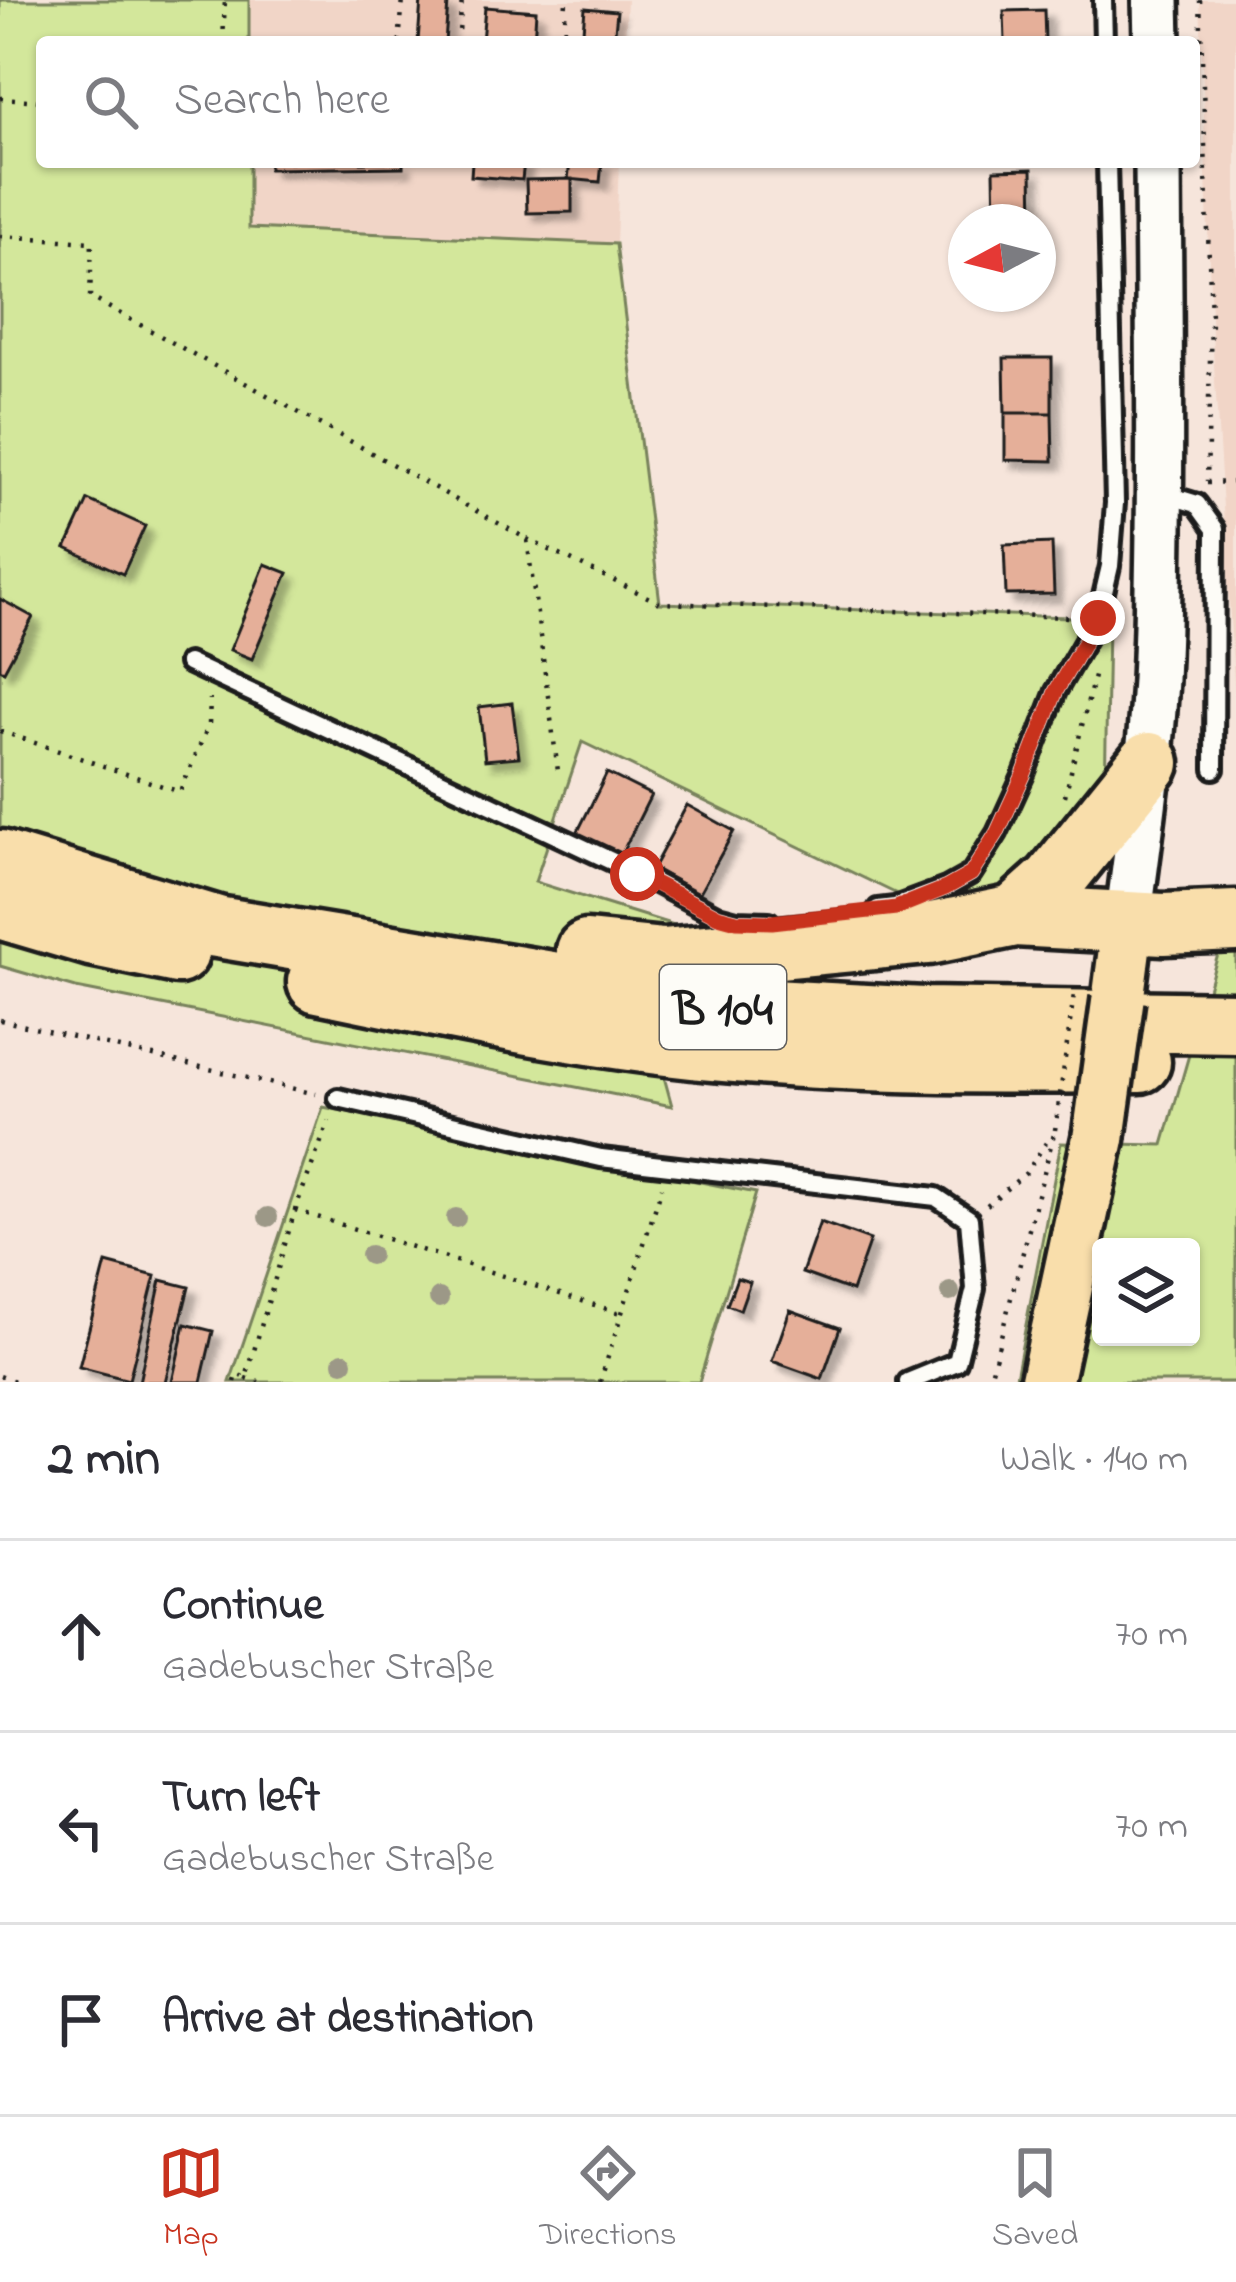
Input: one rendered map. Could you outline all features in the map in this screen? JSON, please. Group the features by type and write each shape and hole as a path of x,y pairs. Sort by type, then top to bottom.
{"highway":[{"path":"1015,916 1054,881 1149,763"},
{"name":"B 104","path":"0,861 217,926 697,1006 924,1018 1236,1023"},
{"name":"B 104","path":"0,908 91,935 506,1022 722,1051 934,1064 1236,1061"},
{"name":"B 104","path":"217,926 288,921 663,959 928,934 1015,916 1164,924 1236,921"}],"main road":[{"path":"1046,1382 1096,997 1128,922"}],"street":[{"path":"1156,0 1157,36"},
{"path":"1128,922 1149,763 1156,661 1158,168"}],"lane":[{"path":"1103,0 1104,36"},
{"path":"854,912 896,908 971,874 997,833 1056,691 1098,618 1110,566 1115,502 1107,168"},
{"path":"1159,492 1197,504 1215,529 1214,769"},
{"path":"188,663 718,916 737,921 792,920"},
{"path":"338,1098 601,1158 936,1196 969,1219 975,1289 956,1362 908,1382"}],"path":[{"path":"223,36 225,0"},
{"path":"400,36 404,0"},
{"path":"459,36 462,0"},
{"path":"564,36 566,0"},
{"path":"0,98 36,100"},
{"path":"0,236 92,242 90,297 527,539 660,603 1098,618 1100,650 1063,806"},
{"path":"1207,483 1236,482"},
{"path":"527,539 558,771"},
{"path":"0,731 180,792 209,724 210,675"},
{"path":"989,1382 1077,1133 1096,997"},
{"path":"0,1020 338,1098 296,1210 246,1378"},
{"path":"969,1219 1077,1133"},
{"path":"600,1382 668,1166"},
{"path":"296,1210 623,1314"},
{"path":"235,1382 237,1375 259,1382"},
{"path":"0,1376 17,1382"}],"shaded area":[{"path":"249,0 627,0 625,36 249,36"},
{"path":"1200,0 1236,0 1236,712 1211,318"},
{"path":"249,168 619,168 616,244 249,228"}],"green space":[{"path":"0,0 249,0 249,36 36,36 36,168 249,168 249,228 616,244 660,603 1108,622 1105,798 1053,877 928,909 582,742 535,882 690,930 624,931 672,1106 76,988 0,966"},
{"path":"1236,892 1236,1382 1015,1382 1061,1143 1163,1145"},
{"path":"323,1107 756,1193 699,1382 230,1382"}],"building":[{"path":"421,0 448,3 445,36 418,36"},
{"path":"485,7 536,11 534,36 483,36"},
{"path":"585,8 617,11 615,36 583,36"},
{"path":"1044,10 1045,36 1005,36 1004,11"},
{"path":"472,168 523,168 522,180 471,176"},
{"path":"569,168 601,168 600,182 568,179"},
{"path":"1032,169 1033,204 995,204 994,170"},
{"path":"572,179 572,212 527,213 526,180"},
{"path":"1004,358 1052,358 1052,413 1005,413"},
{"path":"1005,413 1052,413 1053,461 1005,460"},
{"path":"88,500 145,526 123,574 66,548"},
{"path":"1052,543 1054,594 1006,595 1004,545"},
{"path":"265,564 288,573 252,659 230,650"},
{"path":"0,599 33,617 4,671 0,669"},
{"path":"512,703 519,757 485,760 479,707"},
{"path":"607,773 651,795 618,861 574,839"},
{"path":"687,805 734,831 699,894 653,868"},
{"path":"820,1222 870,1240 852,1291 802,1273"},
{"path":"106,1263 155,1276 129,1380 79,1367"},
{"path":"737,1278 750,1282 740,1310 727,1305"},
{"path":"161,1280 189,1287 165,1382 139,1382"},
{"path":"790,1310 840,1328 822,1379 772,1361"},
{"path":"185,1324 213,1331 201,1382 172,1382"}],"route":[{"path":"637,874 737,921 772,922 896,908 946,888 971,874 997,833 1056,691 1098,618"}]}
